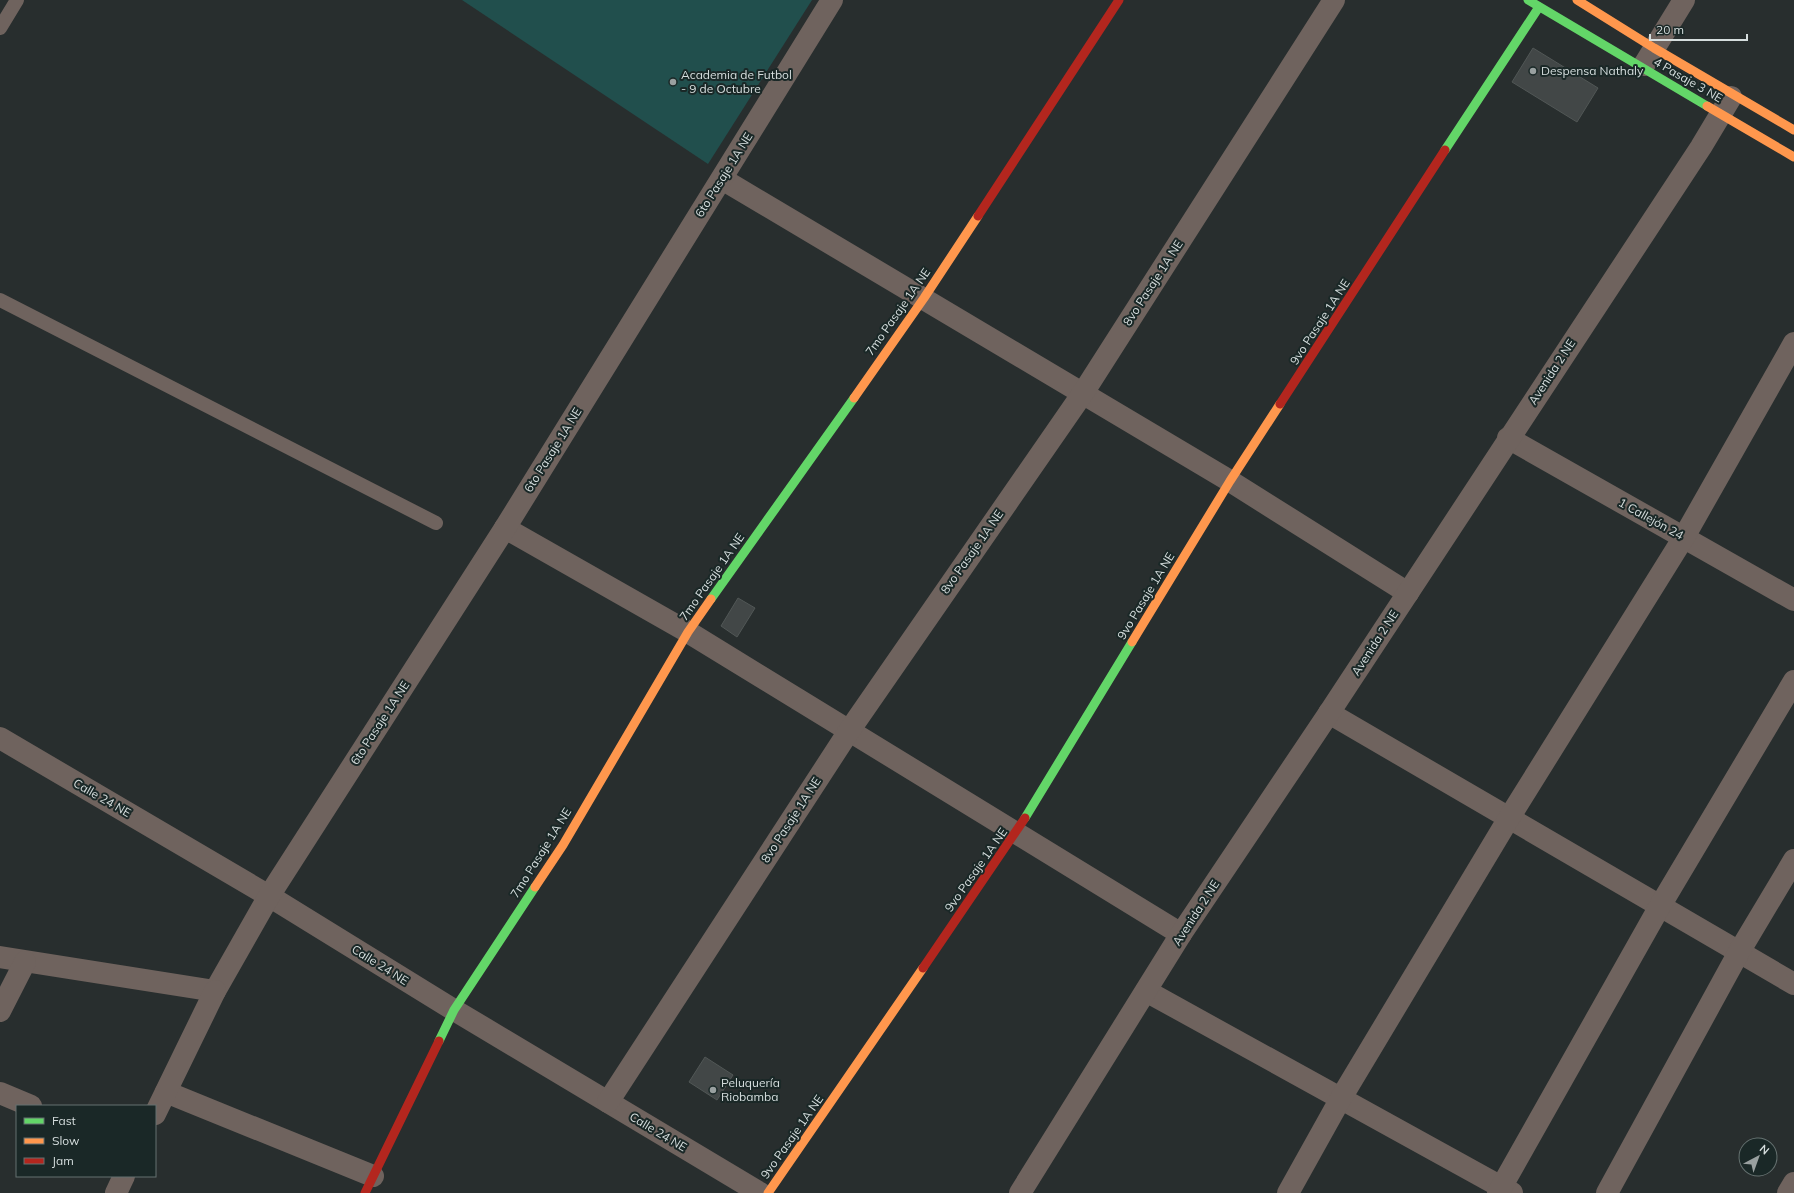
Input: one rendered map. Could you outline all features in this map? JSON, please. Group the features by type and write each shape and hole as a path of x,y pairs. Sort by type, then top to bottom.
{"street":[{"name":"6to Pasaje 1A NE","path":"156,1112 214,991 269,896 505,528 832,0"},
{"name":"7mo Pasaje 1A NE","path":"369,1184 454,1010 563,844 688,632 924,298 1119,0"},
{"name":"8vo Pasaje 1A NE","path":"608,1102 849,731 1083,393 1334,0"},
{"name":"4 Pasaje 3 NE","path":"1528,0 1794,157"},
{"name":"4 Pasaje 3 NE","path":"1577,0 1654,48 1794,129"},
{"path":"1642,67 1684,0"},
{"name":"9vo Pasaje 1A NE","path":"768,1193 1016,832 1230,481 1539,7"},
{"name":"Avenida 2 NE","path":"1020,1193 1181,934 1408,593 1721,114 1732,94"},
{"path":"722,179 1230,481 1408,593"},
{"path":"1288,1193 1340,1098 1509,818 1684,538 1794,343"},
{"name":"1 Callejón 24","path":"1508,438 1794,600"},
{"path":"505,528 688,632 1181,934"},
{"path":"1146,991 1340,1098 1504,1191 1660,906 1794,681"},
{"path":"1329,713 1794,984"},
{"name":"Calle 24 NE","path":"0,738 269,896 454,1010 760,1193"},
{"path":"1607,1193 1739,952 1794,860"},
{"path":"0,957 214,991"},
{"path":"0,1011 25,962"},
{"path":"166,1092 369,1184"},
{"path":"0,1093 29,1105"},
{"path":"116,1193 124,1177"},
{"path":"1788,1193 1794,1183"}],"lane":[{"path":"0,28 17,0"},
{"path":"0,300 436,523"}],"shaded area":[{"name":"Academia de Futbol - 9 de Octubre","path":"462,0 812,0 708,164"}],"building":[{"path":"1533,48 1598,88 1577,122 1512,82"},
{"path":"738,598 755,608 737,637 721,626"},
{"path":"705,1057 733,1075 717,1100 689,1082"}],"traffic: fast":[{"path":"1528,0 1707,106"},
{"path":"1445,150 1539,7"},
{"path":"711,599 854,398"},
{"path":"1025,818 1132,642"},
{"path":"439,1041 454,1010 535,887"}],"traffic: slow":[{"path":"1577,0 1654,48 1794,130"},
{"path":"1707,106 1794,157"},
{"path":"854,398 924,298 978,216"},
{"path":"1132,642 1230,481 1280,404"},
{"path":"535,887 563,845 688,632 711,599"},
{"path":"768,1193 923,968"}],"traffic: jam":[{"path":"978,216 1119,0"},
{"path":"1280,404 1445,150"},
{"path":"923,968 1025,818"},
{"path":"365,1193 439,1041"}],"place":[{"name":"Despensa Nathaly","path":"1533,71"},
{"name":"Academia de Futbol - 9 de Octubre","path":"673,82"},
{"name":"Peluquería Riobamba","path":"713,1090"}]}
